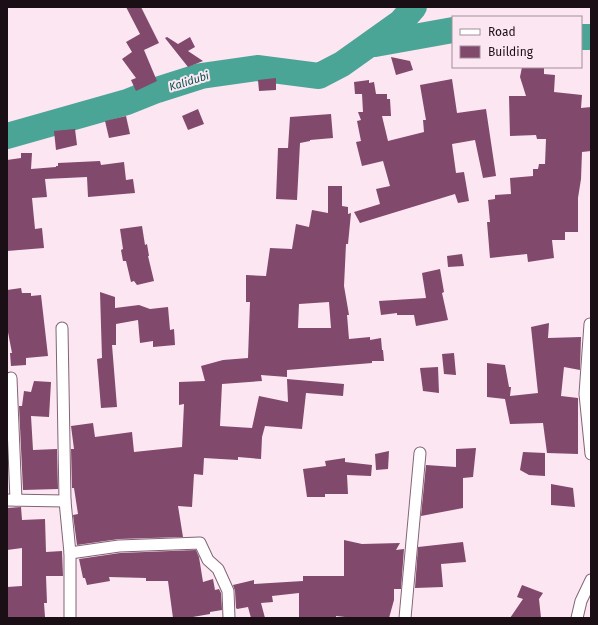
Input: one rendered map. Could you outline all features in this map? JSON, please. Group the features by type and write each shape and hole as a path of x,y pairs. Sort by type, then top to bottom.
{"street":[{"path":"590,324 585,394 591,454"},
{"path":"62,328 65,501 70,553 70,618"},
{"path":"11,378 12,500 65,501"},
{"path":"405,618 420,453"},
{"path":"70,553 120,546 200,543 208,560 218,569 228,591 229,618"},
{"path":"577,618 581,602 591,580"}],"building":[{"path":"126,7 141,7 159,43 144,50 157,81 136,91 131,80 136,78 122,59 132,52 126,42 140,34"},
{"path":"167,37 178,44 190,37 195,47 188,51 203,61 188,67 165,38"},
{"path":"391,57 410,61 413,70 396,75"},
{"path":"522,68 544,68 544,74 555,75 554,92 582,95 581,108 591,107 591,151 582,152 581,179 578,198 578,232 565,232 565,240 552,240 554,258 528,262 527,254 490,258 487,222 490,222 488,200 495,199 495,195 511,194 510,178 533,176 533,169 538,169 539,164 545,164 546,139 537,139 536,135 510,136 509,96 526,96 520,77"},
{"path":"276,78 276,90 259,91 258,80"},
{"path":"452,79 457,113 486,109 496,176 483,178 475,140 452,144 456,173 464,172 469,201 458,203 455,194 360,223 354,212 380,204 376,189 390,186 383,161 362,166 356,142 361,141 357,121 361,120 358,112 363,112 362,94 355,94 354,82 369,80 369,83 374,82 376,94 387,94 387,99 390,99 391,116 382,116 388,141 424,132 423,120 426,120 420,85"},
{"path":"198,109 204,124 188,130 182,116"},
{"path":"331,114 333,138 310,140 300,143 297,200 276,199 278,148 288,148 290,117"},
{"path":"126,116 130,134 109,138 105,121"},
{"path":"75,129 77,145 56,150 54,131"},
{"path":"21,153 32,153 31,169 56,167 58,166 58,163 100,161 101,165 124,162 126,180 133,179 135,193 88,197 87,177 45,179 47,197 32,198 35,229 42,228 44,248 7,251 7,160 21,158"},
{"path":"328,186 342,186 342,206 348,207 348,214 351,213 348,244 346,244 344,286 349,315 347,315 349,339 370,337 370,340 381,338 384,361 287,370 287,377 261,375 262,381 222,384 220,426 252,428 259,396 288,402 287,379 344,384 343,396 306,393 302,429 265,426 262,437 261,459 238,457 238,460 204,458 203,475 194,474 192,507 178,506 183,537 119,539 77,545 73,515 78,514 74,488 72,488 71,449 74,449 71,426 93,423 95,437 132,432 134,452 182,447 184,404 179,405 179,382 205,381 201,366 223,360 248,358 250,302 246,302 246,275 266,276 270,248 292,249 296,224 309,227 312,210 328,213","holes":["329,302 331,328 298,328 299,304"]},
{"path":"142,226 154,281 137,285 134,281 131,282 126,261 123,261 120,229"},
{"path":"462,254 464,266 448,267 447,256"},
{"path":"440,269 444,292 442,293 448,320 416,326 414,315 397,315 397,313 381,315 379,301 426,298 422,273"},
{"path":"21,288 22,293 31,293 31,296 41,295 48,356 26,358 26,365 11,366 10,353 12,353 7,327 7,290"},
{"path":"100,292 115,297 115,308 139,305 150,309 168,307 170,330 174,329 175,345 153,347 153,341 140,343 138,320 116,324 116,345 112,345 117,407 101,408 97,359 102,358"},
{"path":"549,323 548,338 581,337 580,370 564,367 561,396 578,398 578,454 547,453 543,423 510,424 505,399 487,397 487,363 505,365 509,387 511,387 510,396 538,393 531,327"},
{"path":"454,353 456,375 444,374 442,354"},
{"path":"438,367 439,393 423,391 420,368"},
{"path":"34,381 51,382 49,417 31,416 33,450 57,449 58,489 23,490 19,406 22,406 24,391 31,392"},
{"path":"476,448 473,477 463,478 463,508 421,516 426,465 456,467 456,449"},
{"path":"389,451 388,469 376,470 375,454"},
{"path":"523,452 545,453 545,476 529,475 520,470"},
{"path":"345,458 345,462 372,465 371,476 347,475 348,494 325,494 325,497 307,497 303,469 326,466 325,461"},
{"path":"551,484 573,488 575,507 551,505"},
{"path":"21,507 22,520 45,519 46,552 62,551 63,576 46,576 47,603 44,603 45,617 7,618 7,587 22,586 22,548 7,550 7,508"},
{"path":"344,540 362,544 400,543 396,550 404,549 401,589 394,589 394,600 389,618 354,618 336,616 336,618 299,618 299,593 272,596 273,602 261,603 265,618 251,618 248,607 236,608 235,591 233,585 254,580 254,584 303,581 303,576 344,576"},
{"path":"463,542 466,562 441,564 443,587 415,588 418,547"},
{"path":"196,550 199,557 203,582 213,579 215,590 219,589 221,593 222,610 210,612 210,614 187,618 173,618 168,581 146,581 146,578 109,577 110,581 87,585 85,578 83,578 79,559 120,553"},
{"path":"522,585 543,593 539,599 541,618 510,618 523,599 517,597"}],"waterway":[{"name":"Kalidubi","path":"7,136 127,102 157,90 201,76 257,68 319,76 342,64 401,22 414,7"},
{"name":"Kalidubi","path":"375,44 452,30"},
{"name":"Kalidubi","path":"582,37 591,37"}]}
